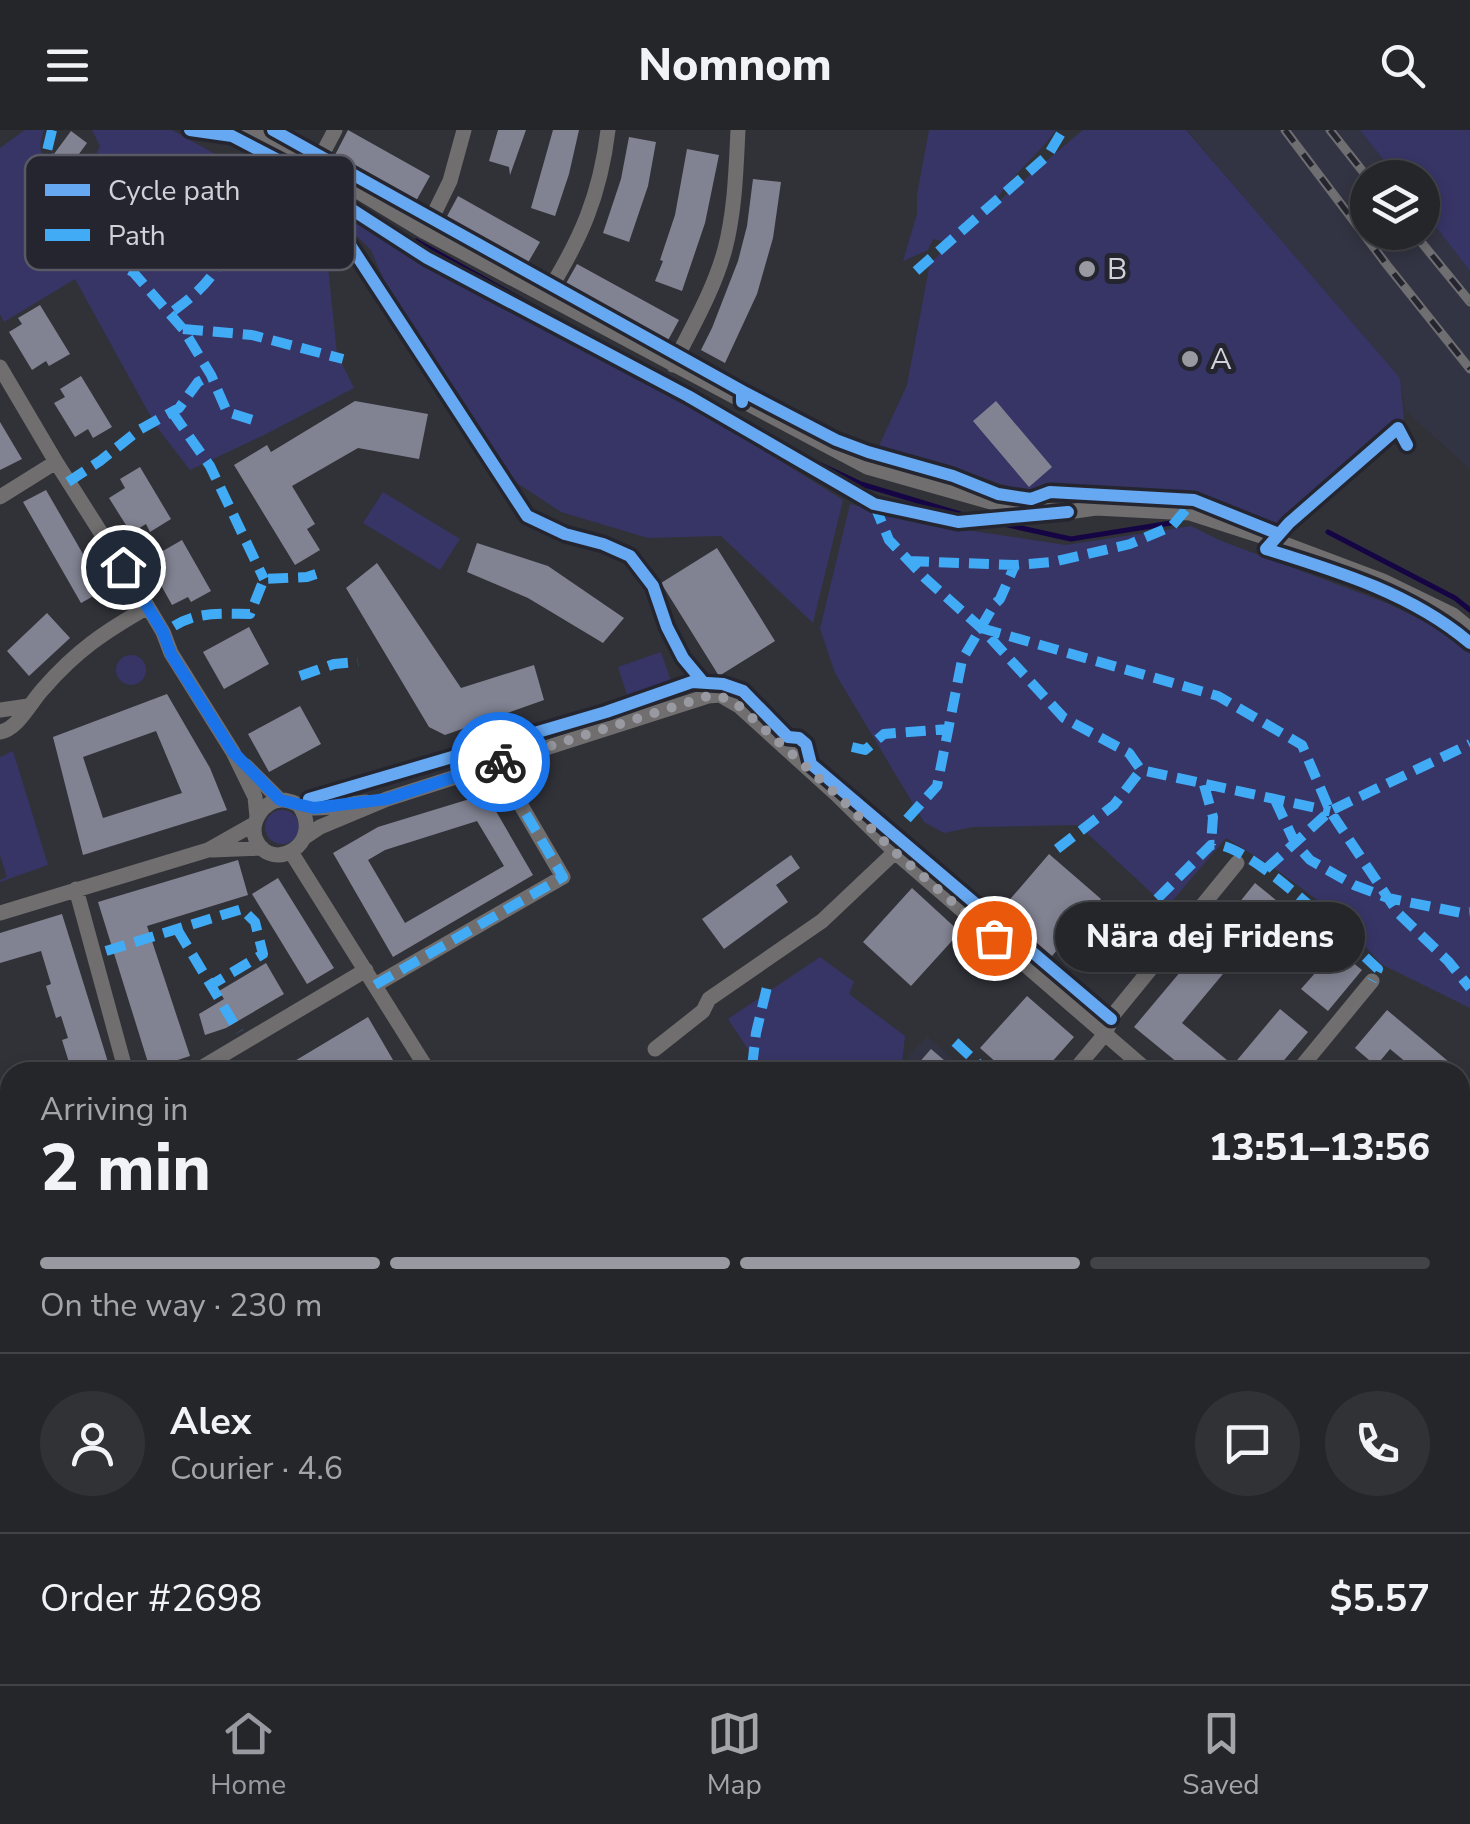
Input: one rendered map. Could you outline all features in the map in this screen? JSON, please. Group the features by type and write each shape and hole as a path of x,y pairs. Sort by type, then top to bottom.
{"street":[{"path":"249,130 296,155"},
{"path":"322,155 335,130"},
{"path":"425,232 450,181 464,130"},
{"path":"546,294 588,221 608,130"},
{"path":"672,365 710,293 726,247 738,130"},
{"path":"355,190 425,232 867,467 1012,508 1190,513 1383,581 1453,615 1470,629"},
{"path":"0,367 163,632 171,654 233,752 268,795 314,808 387,799"},
{"path":"0,496 56,462"},
{"path":"0,732 8,731 22,718 54,676 92,640 148,607"},
{"path":"0,913 208,850 262,848 276,854 291,852 320,827 387,799 708,696 720,696 739,706 895,852 1137,1062"},
{"path":"0,710 28,706"},
{"path":"375,985 564,876 502,774"},
{"path":"208,850 255,821 266,806 268,795"},
{"path":"262,848 254,836 255,821 268,795"},
{"path":"300,807 307,820 305,837"},
{"path":"291,852 423,1062"},
{"path":"655,1048 704,1011 709,999 822,921 895,852"},
{"path":"1081,1062 1114,1015 1237,863"},
{"path":"76,889 123,1062"},
{"path":"210,1062 366,970"},
{"path":"1305,1062 1372,981"}],"shaded area":[{"path":"25,130 44,130 42,155 25,155 25,270 328,270 337,354 354,388 190,470 156,426 75,279 4,322 0,314 0,148"},
{"path":"92,130 172,130 217,155 96,155 100,146"},
{"path":"929,130 1056,130 993,206 1083,130 1186,130 1400,378 1404,420 1275,529 1197,498 1025,490 877,450 907,385 930,263 952,243 933,239 928,250 903,261 917,214"},
{"path":"1187,130 1360,130 1384,160 1350,160 1350,250 1440,250 1440,232 1470,271 1470,469 1405,410 1400,378"},
{"path":"1360,130 1470,130 1470,271 1440,232 1440,160 1384,160"},
{"path":"355,217 413,256 608,359 843,500 813,623 721,536 648,538 561,512 511,479 394,304 371,250 355,234"},
{"path":"383,492 460,539 440,570 363,523"},
{"path":"850,504 939,526 1066,545 1191,526 1389,604 1439,629 1470,654 1470,1008 1381,964 1336,914 1226,838 1167,907 1078,825 973,827 944,833 924,822 835,673 820,629"},
{"path":"661,652 672,684 628,698 618,667"},
{"path":"131,655 141,660 146,670 141,680 131,685 121,680 116,670 121,660"},
{"path":"13,751 48,865 0,882 7,877 0,855 0,757"},
{"path":"282,810 294,815 299,827 294,839 282,844 270,839 265,827 270,815"},
{"path":"820,957 854,982 849,994 905,1036 902,1062 756,1062 728,1019"},
{"path":"928,1037 957,1062 904,1062"}],"building":[{"path":"348,130 430,176 416,201 355,166 355,155 335,155"},
{"path":"498,130 526,130 510,175 509,167 489,161"},
{"path":"553,130 579,130 555,216 531,208"},
{"path":"71,131 87,143 78,155 54,154"},
{"path":"629,137 656,142 648,186 629,242 603,233 621,179"},
{"path":"687,149 719,155 705,223 682,291 655,281 675,215"},
{"path":"753,179 781,182 773,238 757,294 725,363 701,350 738,261"},
{"path":"458,196 540,242 526,266 445,220"},
{"path":"577,264 679,320 666,344 564,287"},
{"path":"40,305 70,354 32,370 9,332 22,324 18,318"},
{"path":"81,376 112,427 93,438 88,429 75,437 54,403 65,397 60,389"},
{"path":"355,401 428,414 419,459 358,448 292,486 315,524 307,529 320,550 295,565 234,465 267,445 271,452"},
{"path":"996,401 1052,467 1029,487 973,421"},
{"path":"0,422 22,459 0,470"},
{"path":"140,467 171,519 150,532 146,524 131,533 109,498 125,488 120,479"},
{"path":"46,490 106,589 81,603 23,502"},
{"path":"182,540 211,591 191,602 188,597 172,605 152,569 166,561 161,552"},
{"path":"477,543 548,566 624,618 603,643 528,598 467,572"},
{"path":"717,548 775,641 719,676 661,583"},
{"path":"377,563 461,688 534,665 544,700 445,735 429,727 346,588"},
{"path":"47,613 70,638 29,676 7,651"},
{"path":"249,627 269,664 224,689 203,652"},
{"path":"167,694 210,768 227,810 83,855 53,737","holes":["156,731 182,793 103,818 83,757"]},
{"path":"300,706 321,744 269,772 248,734"},
{"path":"486,794 533,875 393,957 333,853 378,827","holes":["477,821 504,866 405,923 368,860 385,850"]},
{"path":"1049,854 1101,899 1052,956 1000,911"},
{"path":"791,855 800,868 776,885 788,902 724,949 702,919"},
{"path":"238,860 248,895 147,926 190,1056 172,1062 148,1062 98,902"},
{"path":"278,878 334,968 307,984 252,894"},
{"path":"1255,883 1362,970 1328,1011 1301,989 1316,972 1263,929 1249,946 1222,924"},
{"path":"912,888 960,932 911,986 863,942"},
{"path":"62,914 108,1062 69,1062 62,1040 68,1038 61,1016 56,1018 46,986 51,984 41,951 0,963 0,933"},
{"path":"1202,946 1228,968 1182,1023 1229,1062 1177,1062 1134,1027"},
{"path":"266,963 284,994 226,1028 205,1035 199,1014 224,999 219,991"},
{"path":"1027,996 1074,1037 1052,1062 996,1062 980,1048"},
{"path":"1280,1009 1308,1032 1282,1062 1236,1062"},
{"path":"1387,1010 1449,1062 1406,1062 1390,1049 1379,1062 1371,1062 1355,1048"},
{"path":"368,1017 394,1062 293,1062"},
{"path":"931,1049 946,1062 920,1062"}],"waterway":[{"path":"416,241 802,456 861,484 967,516 1071,539 1171,523"},
{"path":"1328,532 1455,598 1470,610"}],"railway":[{"path":"1285,130 1470,369"},
{"path":"1330,130 1354,160"},
{"path":"1428,250 1470,302"}],"marked path":[{"path":"46,155 52,130"},
{"path":"916,271 1048,155 1063,130"},
{"path":"249,155 251,145"},
{"path":"129,270 183,329 211,375 227,412 259,422"},
{"path":"169,314 197,292 215,270"},
{"path":"183,329 252,335 343,359"},
{"path":"68,482 139,430 179,408 198,382 211,375"},
{"path":"172,412 210,466 264,579"},
{"path":"909,561 1015,565 1053,562 1130,544 1172,526 1194,500"},
{"path":"874,504 889,540 981,628 1064,718 1129,753 1141,770 1330,811"},
{"path":"907,819 937,786 962,660 1000,599 1015,565"},
{"path":"174,626 201,616 250,614 264,579 316,574"},
{"path":"981,628 1218,696 1302,745 1330,811 1398,913 1470,988"},
{"path":"300,676 334,664 358,662"},
{"path":"852,747 865,750 884,734 948,729"},
{"path":"1266,869 1330,811 1470,744"},
{"path":"1057,849 1114,805 1141,770"},
{"path":"375,985 563,877 502,773"},
{"path":"1204,785 1213,817 1211,845"},
{"path":"1275,800 1295,843 1310,860 1354,885 1388,898 1470,912"},
{"path":"1157,899 1211,845 1227,847 1272,874 1322,916 1378,969 1372,981"},
{"path":"106,951 242,909 255,922 263,954 211,985"},
{"path":"177,929 239,1032"},
{"path":"753,1062 767,987"},
{"path":"955,1042 976,1062"}],"cycle path":[{"path":"190,130 232,136 269,155"},
{"path":"273,130 318,155"},
{"path":"355,176 742,391 742,402"},
{"path":"355,212 427,258 688,396 874,504 958,522 1068,512"},
{"path":"355,253 527,516 565,534 630,556 653,586 683,658 703,682"},
{"path":"742,391 836,440 998,494 1031,499 1050,492 1194,500 1279,534"},
{"path":"1407,445 1398,428 1289,523 1266,549 1347,575 1399,598 1470,643"},
{"path":"309,799 606,712 692,682 723,684 743,691 788,737 799,738 806,744 811,764 1111,1019"}],"way so far":[{"path":"500,762 708,696 720,696 739,706 895,852 994,938"}],"place":[{"name":"B","path":"1087,269"},
{"name":"A","path":"1190,359"},
{"name":"Nära dej Fridens","path":"994,938"}],"route":[{"path":"123,567 163,632 171,654 233,752 280,800 314,808 387,799 500,762"}]}
